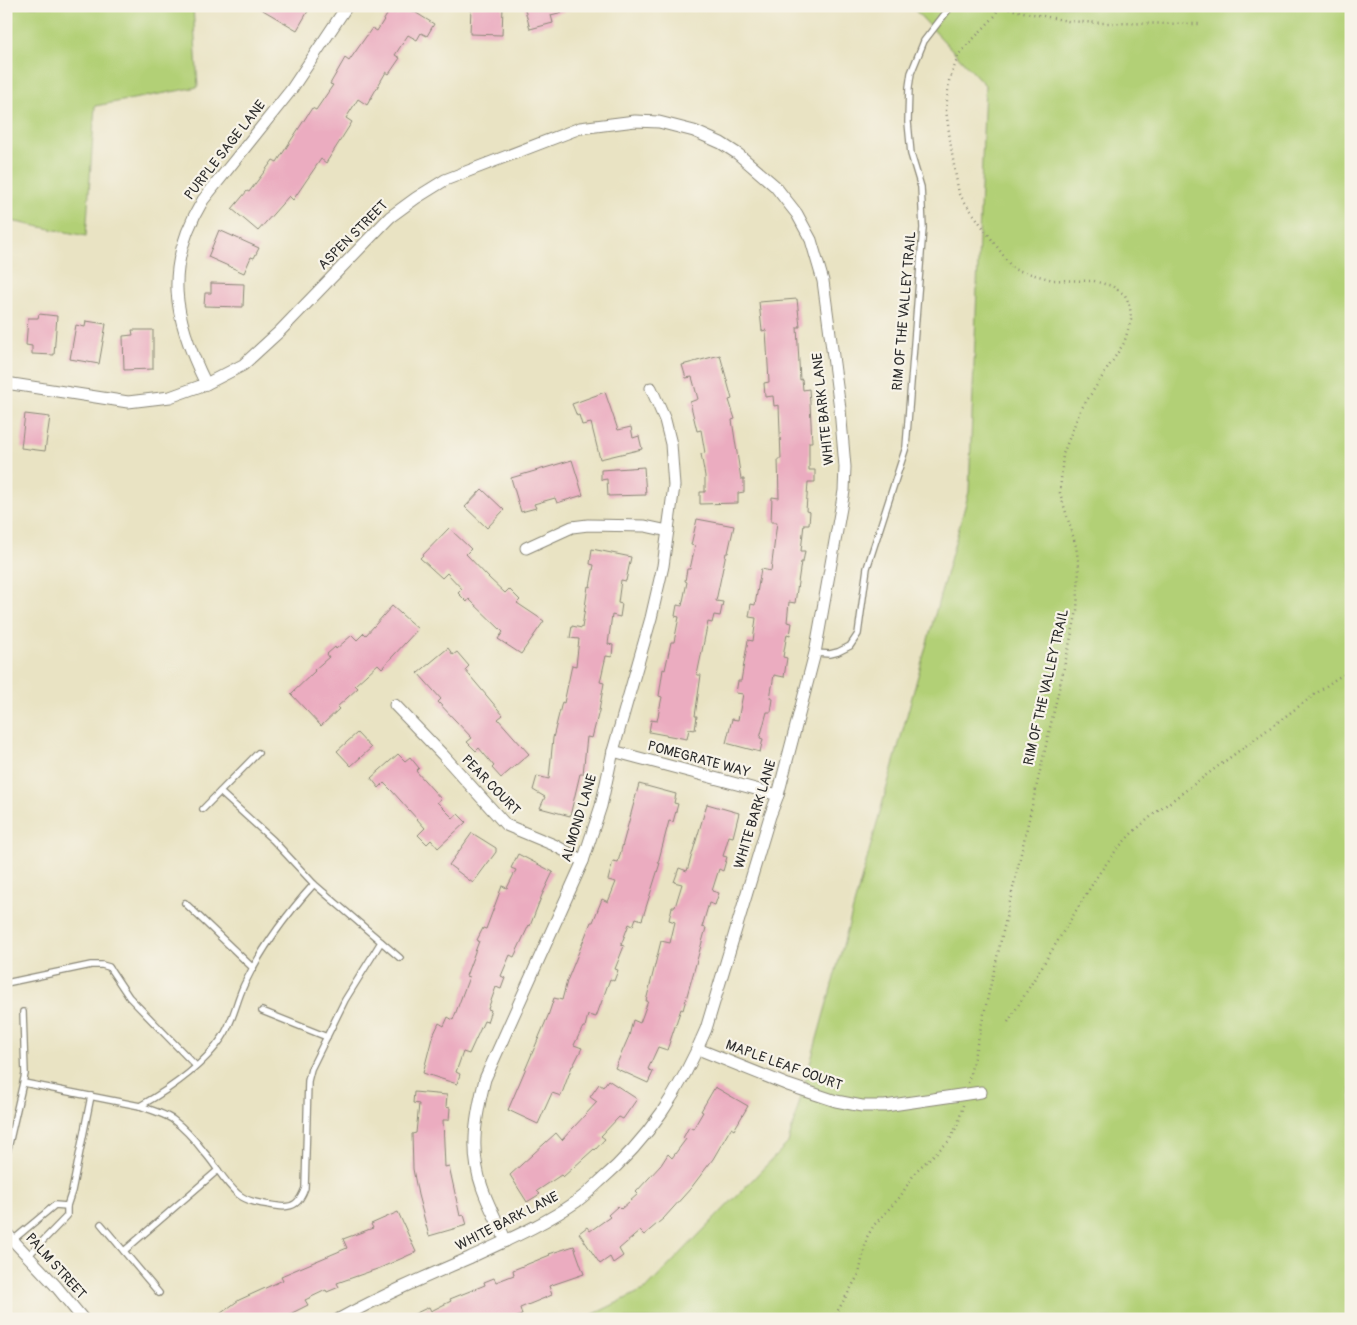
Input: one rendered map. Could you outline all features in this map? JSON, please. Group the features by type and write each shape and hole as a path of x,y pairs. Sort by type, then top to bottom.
{"street":[{"name":"PURPLE SAGE LANE","path":"206,384 186,341 177,302 176,281 185,236 203,200 291,90 347,6"},
{"name":"ASPEN STREET","path":"6,384 128,402 170,397 206,384 243,365 280,331 390,217 416,198 445,180 580,128 635,121 659,122 694,131 721,143 738,154"},
{"name":"WHITE BARK LANE","path":"339,1319 376,1299 506,1241 578,1201 623,1162 661,1115 688,1072 706,1029 778,795 814,653 844,491 845,467 841,418 823,281 811,240 797,214 776,186 738,154"},
{"name":"ALMOND LANE","path":"506,1241 482,1186 475,1149 476,1116 485,1079 584,861 601,806 613,752 651,618 663,566 674,486 671,444 665,420 651,388"},
{"path":"526,548 572,527 588,525 645,526 668,531"},
{"name":"PEAR COURT","path":"394,705 443,755 506,825 554,845 584,861"},
{"name":"POMEGRATE WAY","path":"613,752 778,795"},
{"name":"MAPLE LEAF COURT","path":"698,1049 788,1085 836,1101 862,1106 885,1106 981,1092"},
{"name":"PALM STREET","path":"10,1237 82,1319"}],"lane":[{"name":"RIM OF THE VALLEY TRAIL","path":"814,653 830,654 838,652 850,646 858,634 867,568 906,447 923,228 921,187 911,154 908,122 909,87 924,41 951,6"},
{"path":"202,809 258,753"},
{"path":"220,792 273,840 314,884 400,958"},
{"path":"140,1106 171,1088 196,1066 222,1038 230,1024 239,997 267,943 314,884"},
{"path":"185,903 253,968"},
{"path":"24,1083 140,1106 156,1112 171,1119 205,1152 238,1194 256,1203 284,1207 295,1204 302,1198 305,1188 308,1081 311,1069 356,981 381,942"},
{"path":"6,983 91,965 109,967 129,997 196,1066"},
{"path":"262,1011 327,1037"},
{"path":"6,1157 24,1083 23,1012"},
{"path":"28,1256 67,1216 67,1206 72,1191 91,1096"},
{"path":"124,1252 218,1170"},
{"path":"10,1237 54,1205 67,1206"},
{"path":"101,1224 159,1293"}],"path":[{"path":"999,7 1068,21 1201,24"},
{"name":"RIM OF THE VALLEY TRAIL","path":"833,1319 859,1274 867,1237 874,1225 900,1196 916,1171 949,1141 958,1124 1077,611 1079,567 1076,546 1060,493 1063,454 1080,411 1124,343 1131,320 1130,306 1125,295 1112,286 1094,281 1053,280 1014,269 960,194 946,110 949,81 958,54 995,16 999,7"},
{"path":"1008,1022 1098,875 1117,849 1132,833 1162,808 1337,678 1351,671"}],"green space":[{"path":"6,6 193,6 198,87 95,106 86,236 6,220"},
{"path":"911,6 1351,6 1351,1319 584,1319 647,1288 788,1143 969,492 985,85"}],"building":[{"path":"256,6 311,6 297,30"},
{"path":"400,6 405,6 434,24 427,36 421,33 417,40 408,35 395,55 400,58 389,74 386,72 367,105 358,99 346,118 352,122 326,163 321,159 293,200 289,196 258,231 232,209 247,191 249,192 273,160 277,162 312,108 316,110 333,85 330,84 345,58 349,61 372,28 377,31 390,10 395,13"},
{"path":"471,6 503,6 502,35 470,34"},
{"path":"524,6 569,6 570,10 551,15 553,23 530,29"},
{"path":"219,230 259,248 254,258 251,257 244,273 208,257"},
{"path":"211,283 244,284 243,307 204,306 205,293 211,293"},
{"path":"797,299 800,327 797,327 800,380 802,379 803,390 809,389 812,442 809,442 809,470 815,470 815,482 808,482 806,511 810,512 809,524 804,524 801,551 805,551 803,562 801,562 795,603 789,602 787,622 792,623 790,635 787,634 783,657 787,658 784,677 774,675 770,698 773,699 771,712 767,712 760,738 763,739 760,752 726,743 732,719 738,720 743,694 736,693 738,681 741,681 748,640 753,641 756,618 749,617 751,604 755,605 761,569 771,571 777,522 771,522 772,497 779,498 778,459 781,459 779,405 774,406 773,396 765,397 764,383 769,382 766,330 762,331 759,302"},
{"path":"39,314 57,316 54,355 32,354 32,346 26,345 28,318 38,318"},
{"path":"86,321 106,324 99,364 70,359 76,325 85,327"},
{"path":"132,330 153,330 153,369 124,370 123,336 133,335"},
{"path":"720,355 732,399 729,400 735,419 732,420 741,479 744,479 744,492 738,493 738,503 700,504 700,492 705,492 705,476 701,454 705,453 701,430 697,431 690,402 698,399 692,377 686,378 682,365"},
{"path":"605,392 618,430 631,427 633,438 639,436 642,449 600,459 591,423 582,425 579,415 577,416 572,404"},
{"path":"25,414 50,417 45,451 21,448"},
{"path":"572,460 583,495 557,503 555,498 534,504 536,508 521,512 511,478"},
{"path":"644,467 646,495 608,496 607,479 601,480 601,470"},
{"path":"482,489 504,510 487,528 465,507"},
{"path":"697,519 734,526 716,601 723,602 720,616 714,615 712,623 708,622 697,675 701,675 695,716 697,716 695,730 689,729 687,739 649,732 651,720 657,721 662,697 659,696 663,669 665,670 671,642 674,642 679,617 675,616 677,605 682,606 687,582 685,581 687,569 690,569 695,546 691,545"},
{"path":"449,528 471,549 466,554 489,578 505,593 509,589 520,600 517,603 544,621 521,654 498,639 503,632 469,599 467,602 458,593 462,589 447,573 442,578 420,558"},
{"path":"592,549 631,557 626,581 621,580 618,603 622,604 620,617 612,615 608,644 613,645 612,657 606,656 600,682 604,683 599,711 592,738 587,737 583,774 580,774 570,816 540,808 545,797 533,790 537,776 549,779 553,738 562,702 564,703 572,665 576,666 579,639 570,638 572,626 582,628 588,586 590,587 594,565 590,564"},
{"path":"392,606 418,629 382,668 378,664 355,685 358,688 337,707 339,709 321,726 291,694 329,657 327,654 335,647 336,649 352,635 357,640 364,633 366,635"},
{"path":"448,648 453,655 457,652 469,666 465,670 503,715 498,719 529,754 501,778 479,748 476,751 467,742 472,738 438,702 441,699 418,673"},
{"path":"357,733 371,748 351,766 337,751"},
{"path":"398,754 405,761 410,757 419,768 416,771 441,799 437,802 453,818 458,814 466,822 438,848 431,840 427,844 418,835 425,828 392,791 384,783 379,788 371,778"},
{"path":"639,784 676,794 674,803 678,804 673,822 669,821 658,863 660,863 642,920 636,918 633,926 629,924 621,945 624,946 615,969 618,970 614,981 610,979 596,1017 588,1015 585,1027 583,1027 574,1045 582,1048 572,1066 561,1096 552,1093 538,1124 508,1110 554,998 562,1000 567,981 591,922 593,922 602,899 608,902 616,882 608,880 613,861 618,862"},
{"path":"707,804 739,813 733,837 729,836 723,856 727,857 723,871 719,869 712,891 719,893 715,905 709,903 702,927 706,928 683,1010 681,1009 667,1050 658,1047 648,1069 653,1072 648,1083 615,1068 629,1036 633,1020 640,1023 648,1001 646,1001 661,941 670,943 675,922 669,920 672,907 675,907 682,884 674,882 679,868 687,871"},
{"path":"472,833 496,848 496,852 473,883 449,865"},
{"path":"518,854 553,872 530,926 514,957 510,955 501,976 505,978 501,989 496,987 488,1009 491,1010 487,1022 484,1021 469,1054 463,1052 456,1072 460,1074 457,1084 423,1073 432,1038 439,1023 444,1026 448,1017 453,1020 469,977 466,976 479,941 477,940 483,928 486,929 502,886 507,888 516,870 511,868"},
{"path":"608,1080 637,1099 623,1119 619,1117 601,1136 605,1139 595,1150 563,1177 561,1175 537,1191 540,1194 527,1202 510,1175 556,1133 562,1140 597,1102 590,1097 599,1084 603,1087"},
{"path":"715,1087 748,1106 734,1130 731,1128 713,1159 691,1188 664,1218 644,1235 640,1231 619,1249 623,1256 613,1263 610,1257 600,1264 579,1233 587,1227 590,1231 610,1217 608,1215 618,1206 621,1209 638,1194 636,1192 661,1165 668,1154 672,1158 686,1139 683,1138 689,1127 693,1129"},
{"path":"414,1092 447,1095 446,1107 450,1108 449,1120 443,1120 445,1167 449,1166 460,1216 464,1215 467,1225 429,1236 413,1169 412,1134 416,1133 419,1104 413,1103"},
{"path":"398,1212 416,1252 380,1268 337,1283 339,1287 327,1292 326,1290 305,1300 308,1305 280,1319 213,1319 239,1300 283,1280 281,1276 347,1248 343,1239 373,1228 371,1224"},
{"path":"574,1246 584,1274 549,1286 552,1295 520,1308 522,1315 512,1319 404,1319 429,1307 431,1311 451,1301 450,1299 485,1285 484,1282 494,1278 496,1282 514,1275 513,1270 549,1254"}]}
